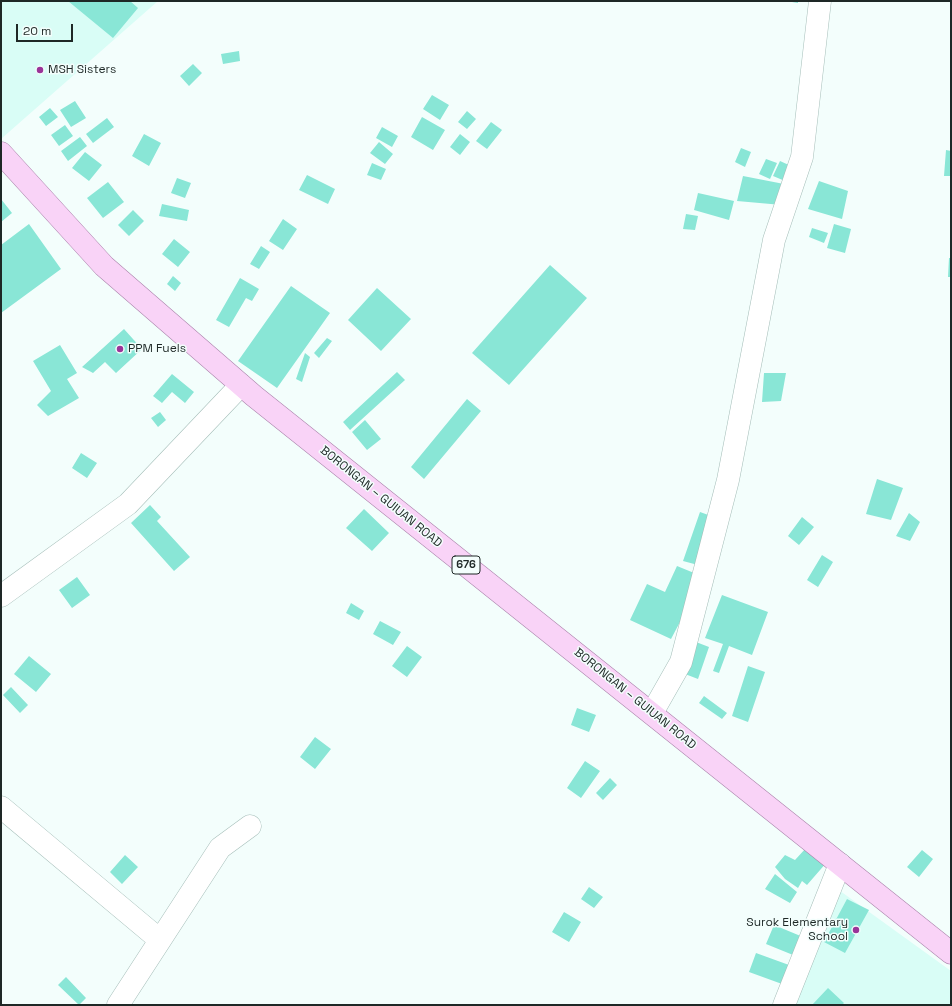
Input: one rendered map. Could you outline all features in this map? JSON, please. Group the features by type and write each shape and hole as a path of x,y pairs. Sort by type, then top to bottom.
{"main road":[{"name":"BORONGAN – GUIUAN ROAD","path":"1,153 104,266 241,385 951,953"}],"street":[{"path":"652,713 681,662 728,480 774,240 802,157 820,1"},
{"path":"1,596 128,504 241,385"},
{"path":"1,806 160,940"},
{"path":"118,1005 220,848 250,826"},
{"path":"784,1005 840,864"}],"shaded area":[{"name":"MSH Sisters","path":"1,1 158,1 1,139"},
{"name":"Surok Elementary School","path":"836,888 951,971 951,1005 789,1005"}],"building":[{"path":"68,1 130,1 138,8 113,38"},
{"path":"786,1 798,1 798,3"},
{"path":"239,51 240,61 223,64 221,54"},
{"path":"193,64 202,73 189,86 180,76"},
{"path":"432,95 449,105 440,120 423,109"},
{"path":"75,101 86,118 71,127 60,110"},
{"path":"50,108 58,117 46,126 39,117"},
{"path":"467,111 476,119 467,129 458,122"},
{"path":"422,117 445,130 433,150 411,137"},
{"path":"107,118 114,127 93,143 86,134"},
{"path":"491,122 502,130 487,149 476,141"},
{"path":"65,125 73,136 59,146 51,135"},
{"path":"382,127 398,136 392,147 376,138"},
{"path":"144,134 161,143 149,166 132,156"},
{"path":"460,134 470,142 460,155 450,147"},
{"path":"80,137 87,146 68,161 61,151"},
{"path":"379,142 393,154 385,164 370,153"},
{"path":"741,148 751,152 745,167 735,162"},
{"path":"946,150 951,151 951,176 944,176"},
{"path":"85,152 102,165 89,181 72,168"},
{"path":"766,159 777,163 770,179 759,174"},
{"path":"780,161 791,166 785,181 773,176"},
{"path":"372,163 386,169 381,180 367,175"},
{"path":"307,175 335,189 328,204 299,190"},
{"path":"743,176 784,184 782,205 737,201"},
{"path":"177,178 191,183 185,198 171,193"},
{"path":"819,181 848,191 842,219 808,209"},
{"path":"108,182 124,202 103,218 87,198"},
{"path":"698,193 734,201 729,220 694,210"},
{"path":"1,199 12,213 1,222"},
{"path":"162,204 189,210 187,221 159,216"},
{"path":"133,210 144,221 129,236 118,225"},
{"path":"686,214 698,216 695,230 683,229"},
{"path":"283,219 297,229 283,250 269,241"},
{"path":"29,224 61,269 1,313 1,245"},
{"path":"834,224 851,229 845,253 827,248"},
{"path":"812,228 828,233 824,243 809,237"},
{"path":"174,239 190,252 178,267 162,254"},
{"path":"261,246 270,252 259,269 250,264"},
{"path":"949,258 951,258 951,277 948,277"},
{"path":"550,265 587,298 509,385 472,353"},
{"path":"173,276 181,283 175,291 167,284"},
{"path":"240,278 259,289 252,301 246,298 229,327 216,320"},
{"path":"291,286 330,313 277,388 238,361"},
{"path":"377,288 411,319 381,351 348,320"},
{"path":"124,329 142,349 116,373 105,362 93,373 82,367"},
{"path":"327,338 332,341 319,358 314,353"},
{"path":"60,345 77,373 67,379 79,398 48,416 37,405 51,391 33,361"},
{"path":"305,353 310,357 302,382 296,379"},
{"path":"397,372 405,380 350,430 343,422"},
{"path":"764,373 786,373 781,401 762,402"},
{"path":"172,374 194,392 185,403 172,392 162,403 153,396"},
{"path":"467,399 481,411 424,479 411,467"},
{"path":"160,412 166,420 158,427 151,418"},
{"path":"365,420 381,439 367,450 352,432"},
{"path":"81,453 97,463 87,478 72,468"},
{"path":"877,479 903,488 891,520 866,514"},
{"path":"150,505 161,517 157,521 190,557 174,571 131,523"},
{"path":"364,509 389,533 372,551 346,528"},
{"path":"700,512 714,517 698,565 683,561"},
{"path":"909,513 920,522 910,541 896,536"},
{"path":"802,517 814,527 799,545 788,536"},
{"path":"822,555 833,562 818,587 807,580"},
{"path":"677,566 699,575 691,601 671,639 630,620 647,584 665,592"},
{"path":"77,577 90,595 72,608 59,590"},
{"path":"722,595 768,612 752,655 729,646 719,673 713,671 723,644 705,638"},
{"path":"351,603 364,611 359,620 346,613"},
{"path":"380,621 401,632 393,645 373,634"},
{"path":"696,642 709,647 698,679 685,674"},
{"path":"407,646 422,657 407,677 392,666"},
{"path":"29,656 51,674 36,692 14,674"},
{"path":"748,666 765,672 748,722 732,716"},
{"path":"11,687 28,705 20,713 3,695"},
{"path":"704,696 727,713 722,719 699,703"},
{"path":"577,708 596,715 589,732 571,725"},
{"path":"315,737 331,749 315,769 300,757"},
{"path":"585,761 600,771 581,798 567,788"},
{"path":"610,778 617,785 603,800 596,793"},
{"path":"806,848 827,862 807,885 802,881 798,888 785,879 775,867 785,855 795,860"},
{"path":"922,850 933,859 919,877 907,867"},
{"path":"125,855 138,867 122,884 110,872"},
{"path":"775,874 797,892 790,903 765,889"},
{"path":"589,887 603,897 594,908 581,899"},
{"path":"847,899 869,910 845,953 824,942"},
{"path":"564,912 581,922 569,942 552,932"},
{"path":"774,925 803,937 798,957 766,944"},
{"path":"756,953 789,965 782,984 749,972"},
{"path":"66,977 86,998 79,1005 58,985"},
{"path":"828,988 844,1003 842,1005 812,1005"}],"place":[{"name":"MSH Sisters","path":"40,70"},
{"name":"PPM Fuels","path":"120,349"},
{"name":"Surok Elementary School","path":"856,930"}]}
